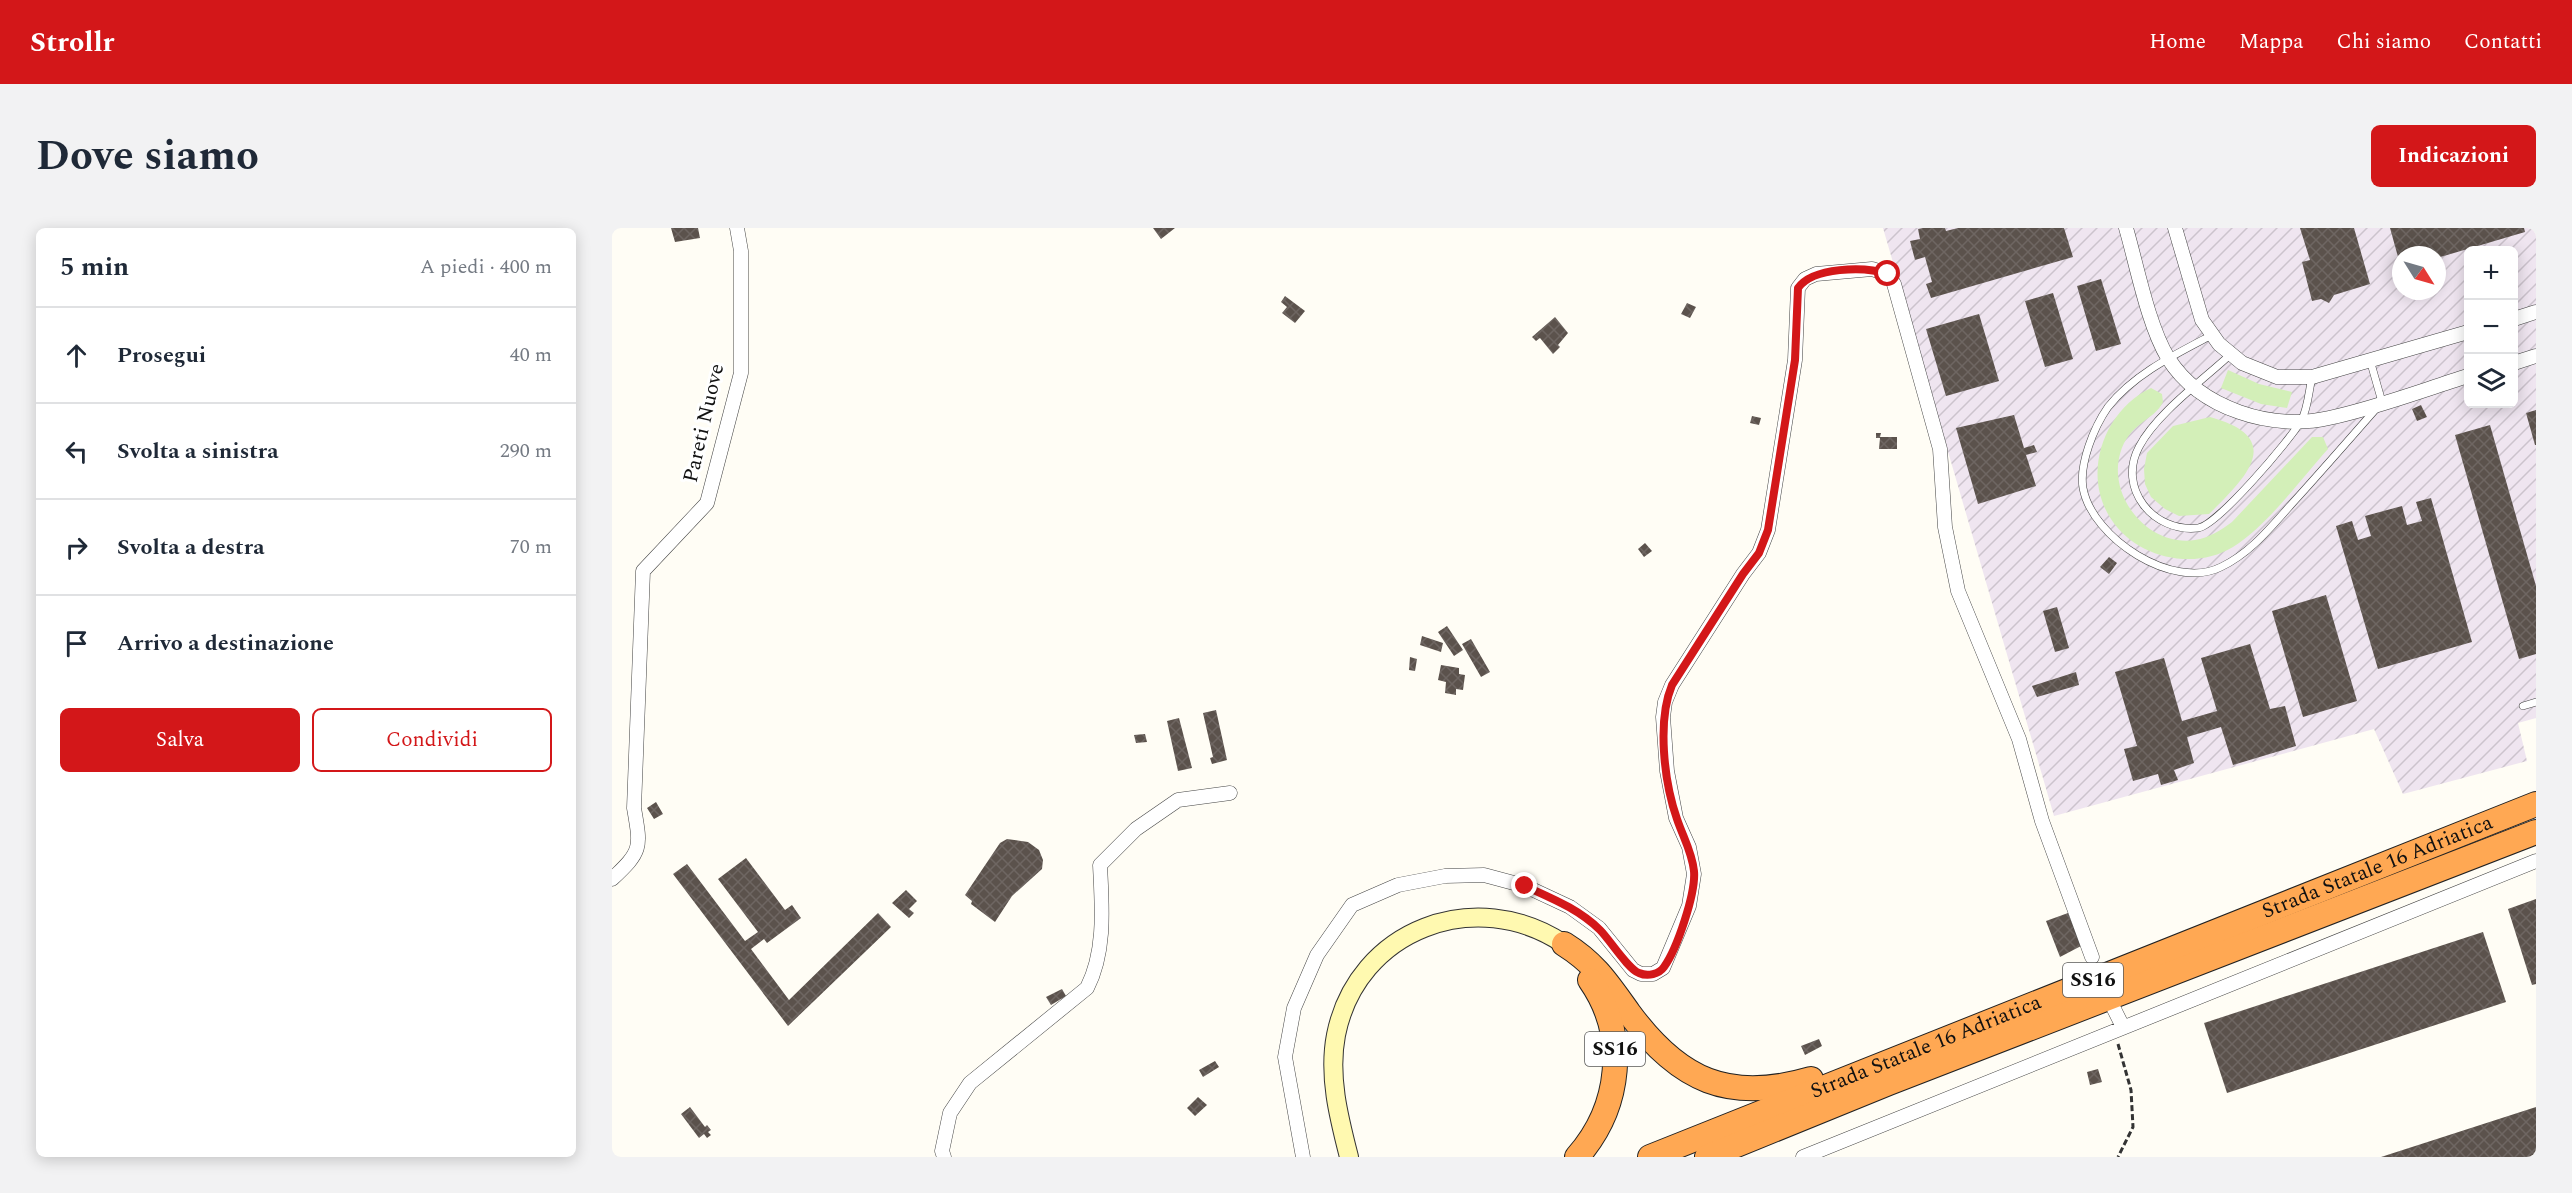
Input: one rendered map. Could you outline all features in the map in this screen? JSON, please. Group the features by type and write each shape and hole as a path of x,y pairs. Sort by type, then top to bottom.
{"highway":[{"name":"Strada Statale 16 Adriatica","path":"1650,1157 2536,804"},
{"name":"Strada Statale 16 Adriatica","path":"1707,1157 1889,1083 2536,832"},
{"name":"SS16","path":"1564,944 1599,971 1638,1026 1670,1060 1701,1079 1726,1087 1750,1090 1794,1084 1948,1037"},
{"name":"SS16","path":"1564,944 1600,996 1610,1023 1616,1053 1614,1083 1608,1106 1595,1133 1577,1157"},
{"name":"SS16","path":"1734,1157 1889,1083"}],"main road":[{"path":"1348,1154 1335,1089 1334,1044 1349,997 1373,962 1410,934 1438,922 1467,917 1490,917 1522,923 1564,944"}],"street":[{"name":"Pareti Nuove","path":"612,879 635,858 639,838 634,808 643,571 707,503 741,373 741,251 737,228"},
{"path":"2126,228 2158,336 2168,358 2212,400 2245,414 2285,422 2328,419 2464,377"},
{"path":"2175,228 2202,320 2212,335 2242,363 2277,377 2312,377 2464,333"},
{"path":"1303,1157 1286,1058 1294,1008 1317,955 1352,905 1398,885 1445,876 1484,875 1525,886 1570,907 1599,928 1633,970 1641,974 1653,974 1663,968 1689,906 1694,874 1689,847 1676,818 1666,771 1665,702 1672,685 1743,574 1759,553 1768,530 1795,360 1798,288 1805,279 1816,274 1872,269 1888,274 1894,284 1940,449 1945,527 1958,591 2019,739 2042,821 2092,957"},
{"path":"2518,318 2536,312"},
{"path":"2518,362 2536,356"},
{"path":"944,1157 942,1151 950,1113 970,1083 1087,988 1097,969 1103,909 1100,865 1136,829 1178,800 1230,793"},
{"path":"1803,1157 2536,861"},
{"path":"2114,1009 2119,1029"}],"lane":[{"path":"2212,335 2168,358 2137,379 2108,408 2085,459 2082,487 2091,511 2106,532 2135,556 2166,568 2198,572 2219,569 2240,556 2259,540 2382,402 2370,360"},
{"path":"2231,354 2196,387 2178,400 2156,423 2139,446 2130,470 2133,485 2142,504 2158,518 2198,528 2212,523 2233,503 2301,420 2312,377"},
{"path":"2523,706 2536,702"}],"path":[{"path":"2118,1157 2133,1127 2131,1090 2119,1029"}],"shaded area":[{"path":"1883,228 2536,228 2536,718 2518,723 2527,761 2403,794 2374,729 2054,816"}],"green space":[{"path":"2228,370 2259,384 2292,392 2287,408 2261,404 2221,388"},
{"path":"2151,388 2162,394 2163,402 2154,414 2129,435 2120,454 2118,470 2120,487 2135,516 2162,536 2178,540 2195,540 2215,533 2232,522 2312,437 2323,437 2328,449 2259,527 2233,547 2201,558 2167,557 2135,543 2122,532 2111,519 2102,501 2098,483 2098,464 2102,445 2110,427 2121,411"},
{"path":"2210,417 2234,426 2248,436 2253,447 2252,460 2236,487 2209,514 2179,516 2165,509 2151,497 2145,484 2144,469 2147,453 2173,426"}],"building":[{"path":"671,228 698,228 700,238 675,242"},
{"path":"1153,228 1175,228 1161,239"},
{"path":"1945,228 1946,231 1958,228 2064,228 2073,257 1931,298 1926,284 1932,282 1925,257 1915,260 1910,241 1920,239 1918,229"},
{"path":"2300,228 2354,228 2370,284 2334,295 2329,303 2321,299 2312,301 2302,262 2310,260"},
{"path":"2390,228 2524,228 2525,232 2478,246 2464,246 2464,250 2446,255 2446,246 2395,246"},
{"path":"2101,279 2121,344 2096,351 2077,286"},
{"path":"2053,293 2073,359 2045,367 2025,301"},
{"path":"1285,296 1305,311 1295,323 1282,313 1287,307 1281,302"},
{"path":"1687,303 1696,307 1690,318 1681,314"},
{"path":"1979,314 1999,381 1946,396 1926,329"},
{"path":"1555,317 1568,333 1553,354 1540,338 1536,341 1532,337"},
{"path":"2421,405 2427,417 2417,421 2412,409"},
{"path":"2536,410 2536,445 2535,445 2526,413"},
{"path":"2014,415 2024,448 2034,445 2037,452 2026,455 2036,486 1978,504 1956,428"},
{"path":"1752,416 1761,418 1759,425 1750,423"},
{"path":"2490,425 2536,586 2536,654 2519,659 2455,435"},
{"path":"1876,433 1881,433 1880,437 1897,437 1897,449 1879,449 1880,438 1876,438"},
{"path":"2431,498 2472,642 2378,669 2336,526 2352,521 2358,540 2371,536 2365,516 2402,506 2407,525 2422,521 2416,502"},
{"path":"1645,543 1652,551 1644,557 1638,549"},
{"path":"2109,557 2117,563 2109,574 2100,567"},
{"path":"2326,595 2357,701 2303,717 2272,611"},
{"path":"2057,607 2069,648 2055,652 2043,611"},
{"path":"1447,626 1463,650 1454,656 1438,632"},
{"path":"1422,636 1443,643 1441,652 1420,645"},
{"path":"1471,639 1490,672 1481,677 1462,644"},
{"path":"2250,644 2270,709 2285,706 2296,746 2233,765 2221,727 2187,737 2194,763 2174,770 2178,780 2161,785 2158,774 2133,781 2124,749 2137,746 2115,672 2164,658 2182,721 2217,711 2201,658"},
{"path":"1410,657 1417,659 1415,671 1409,670"},
{"path":"1441,665 1459,668 1459,674 1465,675 1463,690 1456,689 1456,695 1445,693 1446,682 1438,680"},
{"path":"2076,672 2079,685 2037,697 2032,686"},
{"path":"1216,710 1227,760 1212,764 1210,758 1213,757 1203,713"},
{"path":"1179,718 1192,768 1178,771 1167,721"},
{"path":"1145,734 1147,742 1136,743 1134,735"},
{"path":"656,802 663,814 654,819 647,808"},
{"path":"1007,839 1028,842 1039,850 1043,860 1042,869 1012,896 995,922 971,904 972,901 965,895 1000,843"},
{"path":"746,858 785,910 792,905 801,918 767,943 764,939 751,949 789,1000 878,913 891,927 788,1026 673,874 687,864 745,941 758,932 718,879"},
{"path":"906,890 917,901 909,909 914,913 909,918 892,903"},
{"path":"2536,899 2536,984 2532,985 2508,909"},
{"path":"2068,913 2081,946 2060,957 2046,921"},
{"path":"2483,932 2506,1002 2227,1093 2204,1023"},
{"path":"1062,989 1066,996 1051,1005 1046,997"},
{"path":"1819,1039 1822,1046 1805,1055 1801,1046"},
{"path":"1215,1061 1219,1067 1203,1077 1199,1070"},
{"path":"2098,1069 2102,1082 2090,1085 2087,1072"},
{"path":"1198,1097 1207,1105 1195,1116 1187,1108"},
{"path":"690,1107 705,1127 707,1125 711,1130 708,1132 711,1135 707,1138 704,1134 699,1138 681,1114"},
{"path":"2536,1107 2536,1157 2381,1157"}],"route":[{"path":"1525,886 1570,907 1599,928 1633,970 1641,974 1653,974 1663,968 1689,906 1694,874 1689,847 1676,818 1666,771 1663,717 1665,702 1672,685 1743,574 1759,553 1768,530 1795,360 1798,288 1805,279 1816,274 1872,269 1888,274"}]}
